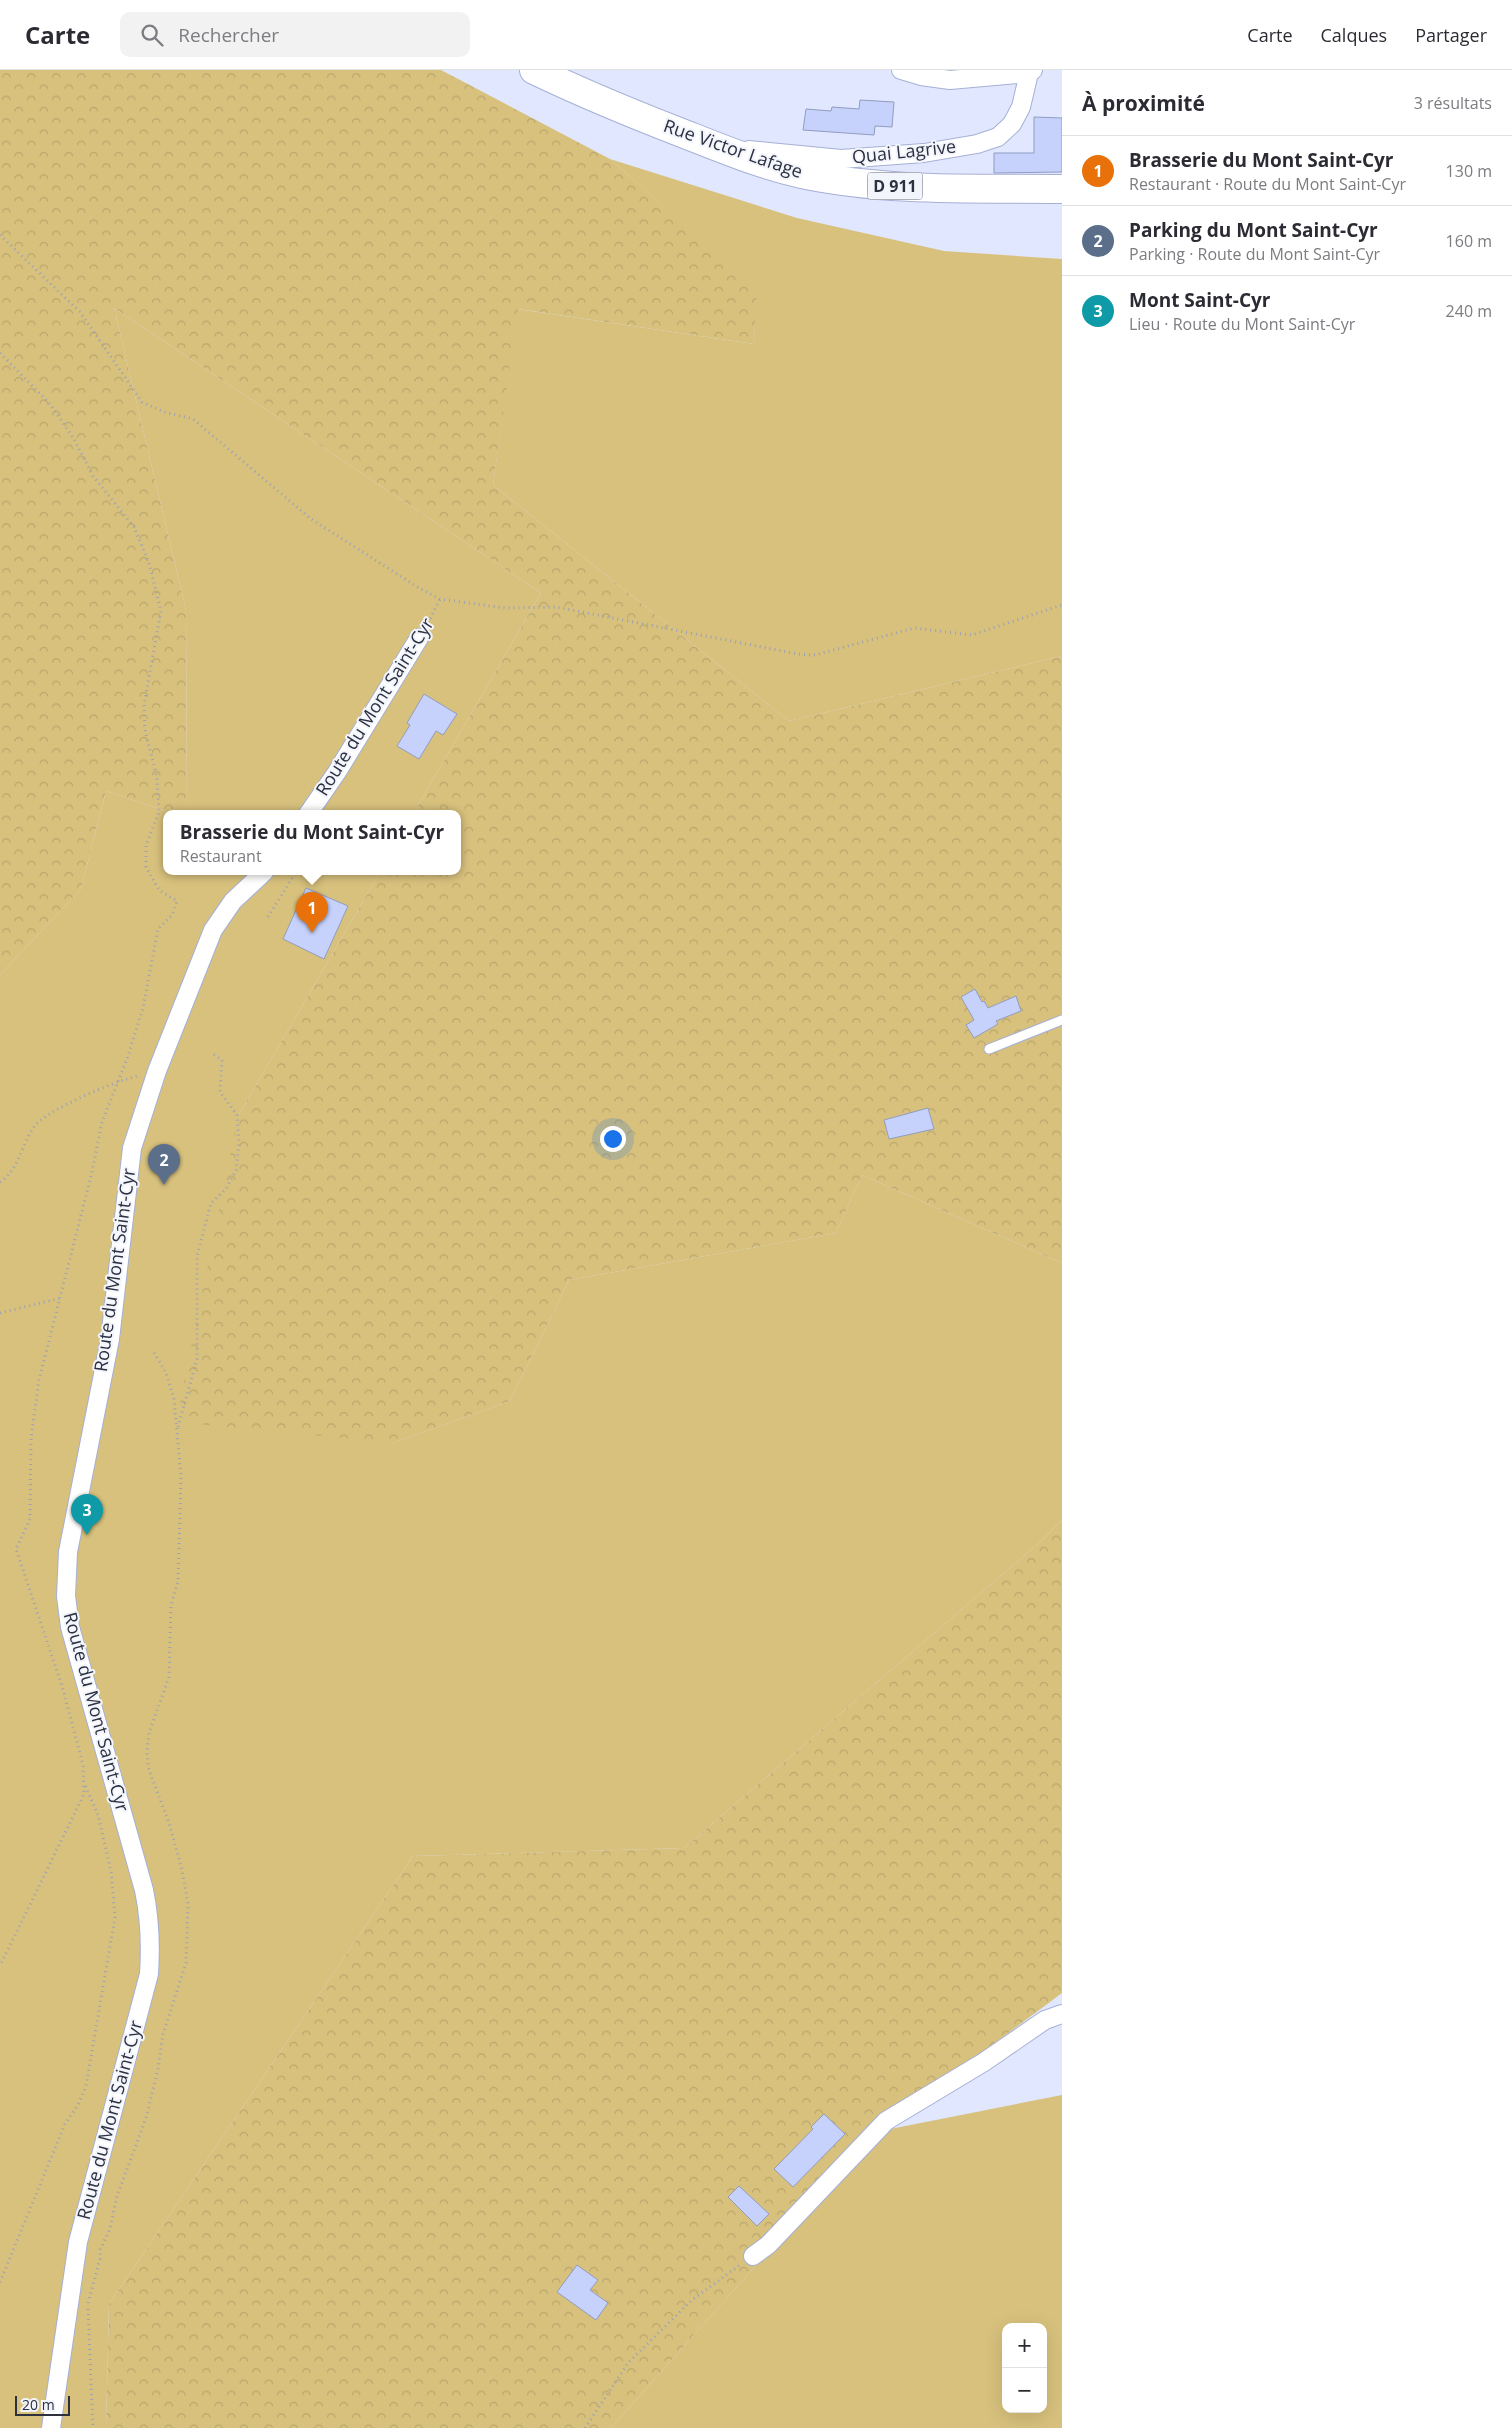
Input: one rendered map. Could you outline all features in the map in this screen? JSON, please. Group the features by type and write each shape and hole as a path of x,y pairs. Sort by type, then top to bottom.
{"main road":[{"name":"Rue Victor Lafage","path":"534,70 642,118 731,153 794,172 848,182 917,188 1062,189"}],"street":[{"path":"901,70 921,76 950,80 1031,72"},
{"name":"Quai Lagrive","path":"731,153 749,150 841,159 924,153 977,144 998,137 1012,124 1021,108 1031,72"},
{"name":"Route du Mont Saint-Cyr","path":"311,810 337,772 419,638"},
{"name":"Route du Mont Saint-Cyr","path":"51,2428 78,2242 149,1974 152,1942 144,1890 70,1627 66,1596 68,1552 110,1339 130,1161 138,1125 157,1070 213,930 233,901 261,875"},
{"path":"753,2256 768,2245 886,2121 984,2062 1045,2020 1062,2014"}],"lane":[{"path":"989,1049 1062,1020"}],"path":[{"path":"0,235 80,312 142,402 164,412 192,419 311,518 369,557 440,599 505,608 556,607 788,652 815,655 914,628 972,635 1062,605"},
{"path":"0,352 50,404 74,439 93,476 134,527 149,564 161,611 144,704 144,730 157,778 159,812 146,845 146,867 159,890 178,901 172,915 158,928 143,1008 119,1080 102,1122 91,1176 39,1380 31,1438 30,1519 16,1549 62,1686 82,1765 85,1785 80,1805 0,1966"},
{"name":"Route du Mont Saint-Cyr","path":"419,638 440,599"},
{"path":"268,917 294,875"},
{"path":"177,1430 197,1359 197,1256 211,1203 226,1189 236,1170 239,1143 237,1115 220,1092 222,1060 213,1054"},
{"path":"0,1182 7,1178 16,1164 34,1125 56,1110 119,1080"},
{"path":"0,1313 61,1298"},
{"path":"0,2282 65,2124 78,2105 86,2086 110,1952 115,1917 111,1871 98,1815 85,1785"},
{"path":"585,2428 628,2363 692,2300 753,2256"}],"green space":[{"path":"0,70 441,70 610,159 757,288 754,344 518,309 493,485 789,721 1062,656 1062,1263 862,1175 836,1233 569,1280 510,1401 393,1443 176,1422 238,1116 378,875 461,875 461,810 415,810 541,593 114,308 186,610 187,810 163,810 106,791 81,889 0,975"},
{"path":"610,159 797,218 944,251 1062,259 1062,656 789,721 493,485 517,309 754,344 756,288"},
{"path":"114,308 541,593 415,810 187,810 186,610"},
{"path":"106,791 163,810 163,875 378,875 238,1116 393,1443 510,1401 569,1280 836,1233 862,1175 1062,1263 1062,1520 1039,1543 684,1848 413,1856 109,2304 106,2428 0,2428 0,975 81,889"},
{"path":"1062,1520 1062,1993 875,2132 611,2428 106,2428 109,2304 413,1856 684,1848 1039,1543"},
{"path":"1062,2095 1062,2428 611,2428 875,2132"}],"building":[{"path":"860,100 894,102 892,127 875,126 874,135 803,130 806,109 831,111 832,107 859,109"},
{"path":"1034,117 1062,118 1062,172 994,173 994,153 1034,153"},
{"path":"424,694 457,714 443,735 436,731 419,759 397,746 410,725 407,723"},
{"path":"306,888 348,906 324,959 283,939"},
{"path":"975,989 982,1002 984,1001 988,1008 1016,996 1021,1011 996,1021 998,1024 974,1038 966,1025 974,1020 961,997"},
{"path":"928,1108 934,1129 889,1139 884,1120"},
{"path":"824,2114 845,2134 793,2187 774,2169 813,2129 811,2127"},
{"path":"739,2186 769,2214 757,2226 728,2197"},
{"path":"577,2265 598,2280 590,2290 608,2303 596,2320 557,2292"}],"place":[{"name":"Brasserie du Mont Saint-Cyr","path":"312,933"},
{"name":"Parking du Mont Saint-Cyr","path":"164,1185"},
{"name":"Mont Saint-Cyr","path":"87,1535"}]}
